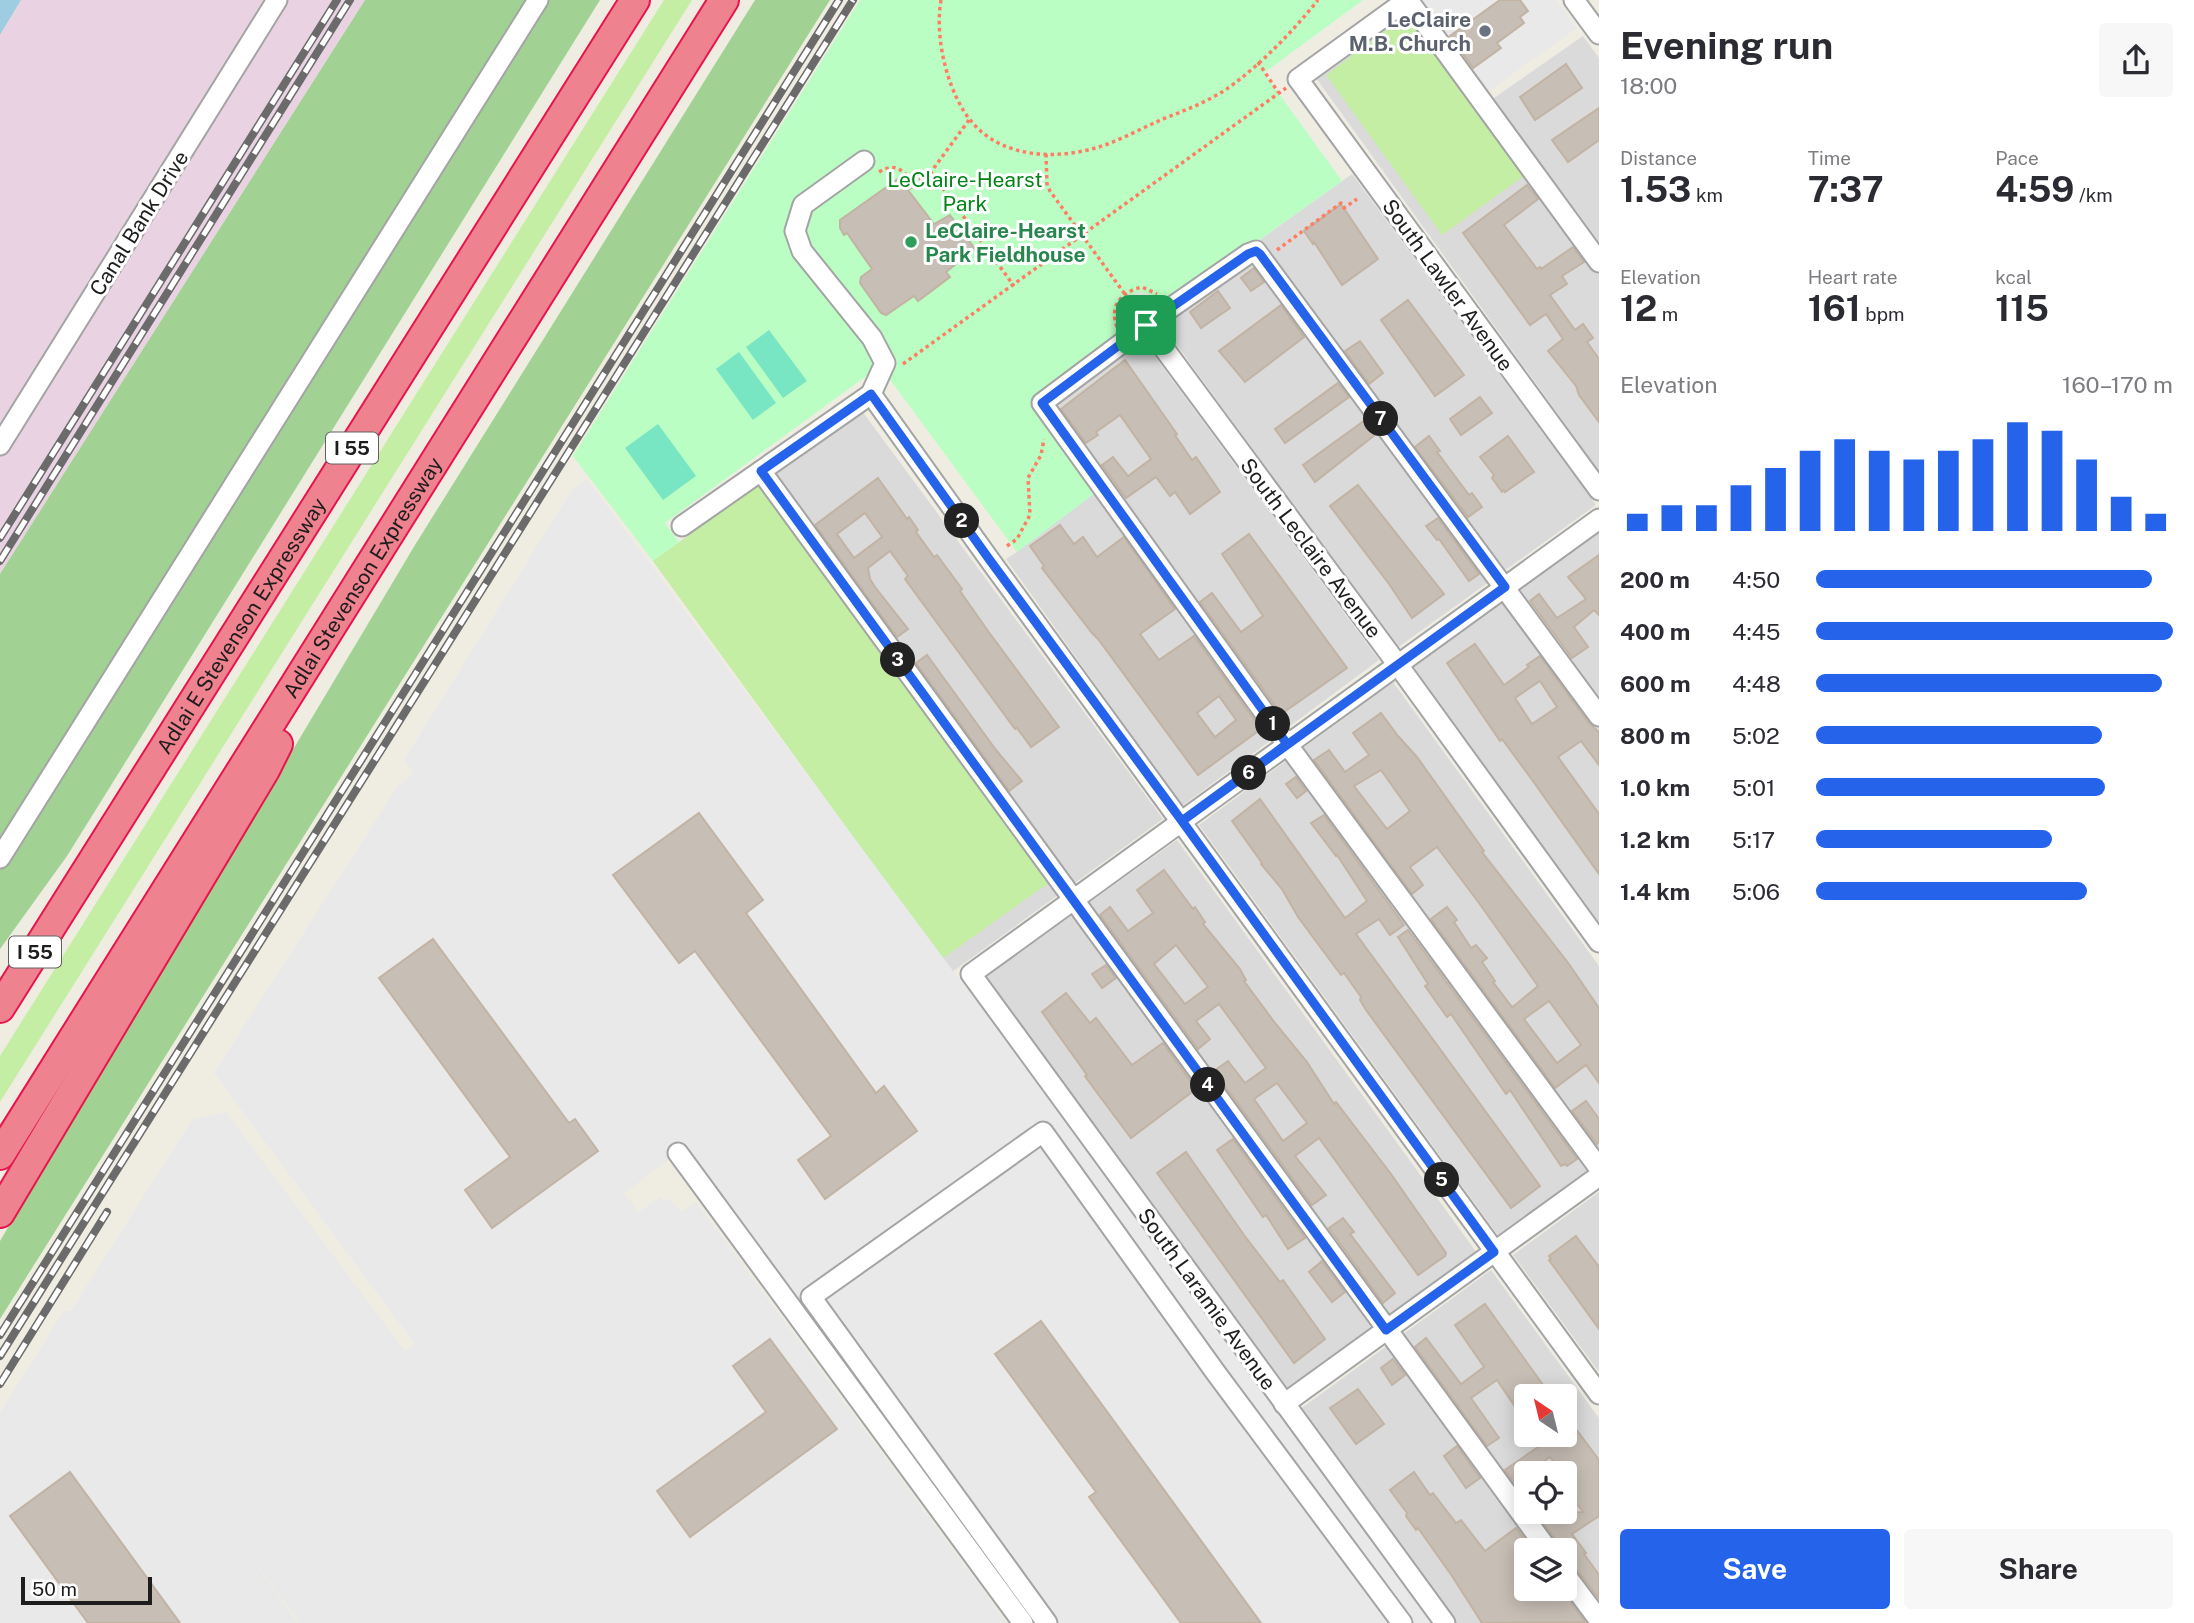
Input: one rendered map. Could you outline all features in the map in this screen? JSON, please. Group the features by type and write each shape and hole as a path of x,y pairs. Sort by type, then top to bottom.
{"highway":[{"name":"Adlai E Stevenson Expressway","path":"70,896 635,0"},
{"name":"Adlai Stevenson Expressway","path":"0,1155 724,0"},
{"path":"0,1213 265,770 349,600"},
{"path":"0,983 70,896"},
{"name":"I 55","path":"0,1008 70,896"}],"street":[{"name":"Canal Bank Drive","path":"0,445 277,0"},
{"path":"0,858 538,0"},
{"path":"1407,0 1599,262"},
{"name":"South Lawler Avenue","path":"1407,0 1298,79 1599,490"},
{"path":"1574,0 1599,34"},
{"path":"682,526 871,394 885,363 872,338 802,251 795,231 803,205 872,167"},
{"path":"1599,716 1256,251 1137,312 1042,403 1287,744 1599,1168"},
{"name":"South Leclaire Avenue","path":"1137,312 1398,664 1599,942"},
{"path":"871,394 1599,1394"},
{"path":"761,471 1539,1538"},
{"path":"1073,900 1599,519"},
{"name":"South Laramie Avenue","path":"1073,900 971,974 1445,1623"},
{"path":"1047,1623 811,1297 1043,1132 1224,1384 1402,1623"},
{"path":"678,1153 1023,1623"},
{"path":"1284,1404 1599,1176"},
{"path":"1577,1590 1599,1620"}],"path":[{"path":"941,0 943,58 947,79 969,120 986,137 1006,148 1046,154 1100,147 1201,104 1234,84 1287,35 1318,0"},
{"path":"902,365 1279,93 1258,62"},
{"path":"872,167 899,168 914,184 930,172 969,120"},
{"path":"1046,154 1047,184 1050,191 1137,312"},
{"path":"930,172 1014,286"},
{"path":"1269,255 1341,203 1344,208 1357,199"}],"shaded area":[{"path":"21,0 365,0 0,574 0,35"},
{"path":"1424,0 1556,0 1577,28 1483,95 1420,6"},
{"path":"1413,7 1484,105 1583,36 1599,58 1599,471 1316,78"},
{"path":"1352,174 1596,505 1397,648 1163,326 1163,309"},
{"path":"1142,339 1379,660 1182,806 1006,559 1017,552 1034,402"},
{"path":"862,411 1163,819 952,972 653,561"},
{"path":"587,479 1055,1108 1431,1623 1261,1623 1040,1321 995,1354 1096,1492 1089,1497 1181,1623 1037,1623 687,1146 624,1193 639,1212 660,1197 664,1202 670,1199 682,1212 696,1202 1007,1623 300,1623 208,1499 298,1623 180,1623 70,1473 10,1516 88,1623 0,1623 0,1413 64,1311 71,1311 192,1120 226,1112 405,1351 415,1344 214,1073 398,786 414,773 404,760 572,490","holes":["699,813 763,899 746,913 876,1093 884,1086 825,1198 798,1160 831,1136 695,951 678,963 613,875","574,1119 598,1151 492,1228 465,1190 510,1157","770,1339 836,1429 658,1491 766,1412 733,1366"]},
{"path":"1599,531 1599,923 1411,667"},
{"path":"1393,682 1599,966 1599,1165 1500,1238 1199,825"},
{"path":"1177,840 1477,1253 1282,1392 984,978"},
{"path":"1599,1192 1599,1372 1513,1255"},
{"path":"1491,1270 1574,1384 1514,1384 1514,1447 1577,1447 1577,1388 1599,1418 1599,1623 1453,1623 1299,1410"}],"green space":[{"path":"365,0 600,0 67,856 0,949 0,574"},
{"path":"664,0 692,0 0,1102 0,1056"},
{"path":"755,0 830,0 0,1319 0,1241 415,545"},
{"name":"LeClaire-Hearst Park","path":"860,0 1363,0 1264,73 1342,181 1163,309 1155,298 1146,293 1136,293 1128,297 1121,304 1118,313 1120,324 1127,335 1034,401 1098,491 1017,552 880,366 665,523 679,542 653,561 573,456"},
{"path":"1405,16 1524,176 1442,235 1326,75"},
{"path":"769,330 807,381 783,398 746,347"},
{"path":"739,352 776,403 753,420 716,369"},
{"path":"658,424 696,476 663,500 625,448"},
{"path":"759,485 1050,882 942,959 653,561"}],"water":[{"path":"0,0 21,0 0,35"}],"building":[{"name":"LeClaire M.B. Church","path":"1500,0 1520,0 1528,11 1520,17 1524,23 1497,43 1501,48 1473,68 1450,36"},
{"path":"1566,64 1582,88 1535,120 1520,97"},
{"path":"1599,108 1599,140 1568,162 1552,140"},
{"name":"LeClaire-Hearst Park Fieldhouse","path":"898,179 915,186 908,190 934,224 950,215 975,249 946,272 950,277 918,301 914,296 886,315 881,313 860,283 861,277 872,269 847,233 844,235 840,220"},
{"path":"1527,185 1538,199 1504,225 1537,269 1573,247 1584,262 1562,276 1567,284 1550,295 1575,330 1583,324 1593,338 1587,342 1599,359 1599,422 1579,395 1576,386 1548,351 1563,339 1546,314 1530,325 1463,233"},
{"path":"1341,204 1378,259 1342,285 1304,231"},
{"path":"1254,268 1264,282 1251,291 1241,278"},
{"path":"1218,291 1230,308 1201,328 1190,312"},
{"path":"1408,300 1464,375 1435,396 1381,320"},
{"path":"1281,305 1304,337 1245,382 1219,351"},
{"path":"1360,341 1383,373 1369,384 1345,351"},
{"path":"1125,360 1192,460 1196,457 1220,492 1190,514 1175,492 1170,496 1156,477 1126,498 1102,465 1113,457 1128,476 1151,459 1120,415 1096,432 1098,435 1086,443 1061,409"},
{"path":"1338,383 1349,397 1285,443 1275,429"},
{"path":"1480,397 1492,413 1461,435 1450,419"},
{"path":"1365,420 1376,434 1315,482 1303,465"},
{"path":"1429,436 1440,451 1437,452 1469,495 1472,493 1482,507 1468,517 1415,447"},
{"path":"1508,436 1534,472 1502,492 1492,478 1494,475 1480,457"},
{"path":"878,478 907,519 909,517 934,557 937,555 962,589 960,591 988,631 1059,727 1031,747 905,579 908,576 890,551 868,568 875,587 908,629 897,637 815,525","holes":["865,513 882,537 854,558 837,534"]},
{"path":"1358,485 1444,594 1412,618 1330,506"},
{"path":"1438,518 1479,574 1469,581 1439,539 1437,540 1426,526"},
{"path":"1060,525 1074,544 1083,537 1097,557 1124,537 1175,609 1140,634 1159,660 1194,636 1261,729 1198,775 1042,568 1044,566 1030,546","holes":["1219,696 1236,720 1215,737 1197,713"]},
{"path":"1249,534 1347,668 1281,714 1200,602 1212,593 1241,632 1263,616 1222,554"},
{"path":"1599,555 1599,615 1594,610 1574,627 1588,647 1572,658 1530,601 1539,594 1557,618 1586,599 1568,577"},
{"path":"1475,644 1504,685 1540,656 1589,723 1599,732 1599,765 1581,741 1558,757 1599,814 1599,874 1502,739 1500,741 1447,663","holes":["1540,681 1557,707 1532,724 1515,698"]},
{"path":"927,655 1022,781 1009,791 916,663"},
{"path":"1381,713 1417,757 1484,851 1482,852 1569,964 1599,1008 1599,1083 1586,1065 1555,1088 1431,919 1447,907 1471,948 1476,945 1487,958 1482,962 1512,1007 1538,986 1479,903 1437,847 1410,867 1423,885 1412,894 1314,760 1329,750 1345,772 1369,755 1353,733","holes":["1381,770 1410,811 1387,829 1354,786","1549,1001 1581,1045 1557,1063 1524,1019"]},
{"path":"1296,777 1306,791 1297,798 1286,784"},
{"path":"1260,799 1345,918 1367,901 1337,855 1311,823 1324,815 1404,925 1390,935 1379,919 1356,934 1540,1186 1511,1208 1366,1010 1361,997 1344,973 1341,975 1298,917 1282,889 1261,864 1232,821"},
{"path":"699,813 763,900 746,913 876,1093 884,1086 917,1131 825,1199 798,1160 831,1136 695,951 679,963 613,875"},
{"path":"1164,870 1193,909 1195,907 1205,922 1203,924 1240,969 1246,980 1244,981 1307,1062 1334,1104 1336,1102 1391,1174 1446,1253 1445,1256 1418,1275 1319,1138 1295,1156 1326,1195 1312,1205 1214,1071 1228,1061 1245,1083 1266,1068 1219,1004 1196,1021 1210,1039 1198,1049 1100,915 1110,907 1128,931 1153,913 1137,890","holes":["1176,945 1208,987 1185,1004 1154,964","1277,1083 1307,1123 1283,1141 1254,1099"]},
{"path":"1408,930 1577,1159 1567,1166 1561,1166 1510,1090 1506,1094 1451,1014 1447,1017 1425,986 1428,984 1398,937"},
{"path":"433,939 569,1123 575,1119 598,1151 492,1228 465,1190 510,1157 379,978"},
{"path":"1106,965 1116,978 1102,988 1092,974"},
{"path":"1066,993 1090,1023 1096,1018 1132,1065 1163,1043 1196,1089 1131,1138 1042,1012"},
{"path":"1586,1101 1599,1119 1597,1144 1572,1111"},
{"path":"1233,1139 1305,1238 1288,1249 1217,1150"},
{"path":"1186,1152 1244,1235 1280,1282 1283,1280 1325,1339 1294,1363 1157,1173"},
{"path":"1343,1218 1354,1232 1350,1234 1395,1293 1383,1303 1329,1228"},
{"path":"1576,1236 1599,1267 1599,1329 1549,1260 1549,1256"},
{"path":"1322,1261 1345,1292 1332,1302 1309,1272"},
{"path":"1485,1304 1542,1384 1514,1384 1514,1405 1497,1380 1471,1398 1499,1438 1487,1446 1415,1347 1426,1338 1461,1384 1484,1367 1455,1325"},
{"path":"1041,1321 1261,1623 1181,1623 1089,1497 1096,1492 995,1354"},
{"path":"770,1339 837,1429 690,1537 657,1491 766,1412 733,1366"},
{"path":"1393,1359 1405,1375 1392,1385 1381,1368"},
{"path":"1358,1389 1384,1424 1356,1444 1330,1408"},
{"path":"1577,1430 1599,1460 1599,1516 1572,1534 1575,1538 1554,1538 1544,1524 1577,1524 1577,1512 1583,1512 1577,1504 1577,1461 1553,1461 1550,1457 1544,1461 1518,1461 1538,1447 1577,1447"},
{"path":"1457,1446 1480,1478 1466,1488 1444,1456"},
{"path":"1514,1464 1514,1482 1505,1470"},
{"path":"70,1472 180,1623 88,1623 10,1516"},
{"path":"1414,1472 1430,1495 1433,1493 1456,1523 1461,1520 1485,1551 1516,1528 1524,1538 1514,1538 1514,1601 1570,1601 1585,1622 1482,1623 1390,1490"},
{"path":"1577,1541 1599,1575 1599,1599 1577,1570"}],"railway":[{"path":"0,538 337,0"},
{"path":"0,561 350,0"},
{"path":"0,1335 839,0"},
{"path":"0,1356 853,0"},
{"path":"0,1384 107,1212"}],"place":[{"name":"LeClaire M.B. Church","path":"1485,31"},
{"name":"LeClaire-Hearst Park Fieldhouse","path":"911,242"}],"route":[{"path":"1146,325 1042,403 1287,744 1182,821 871,394 761,471 1386,1330 1494,1252 1182,821 1505,587 1256,251 1146,325"}]}
